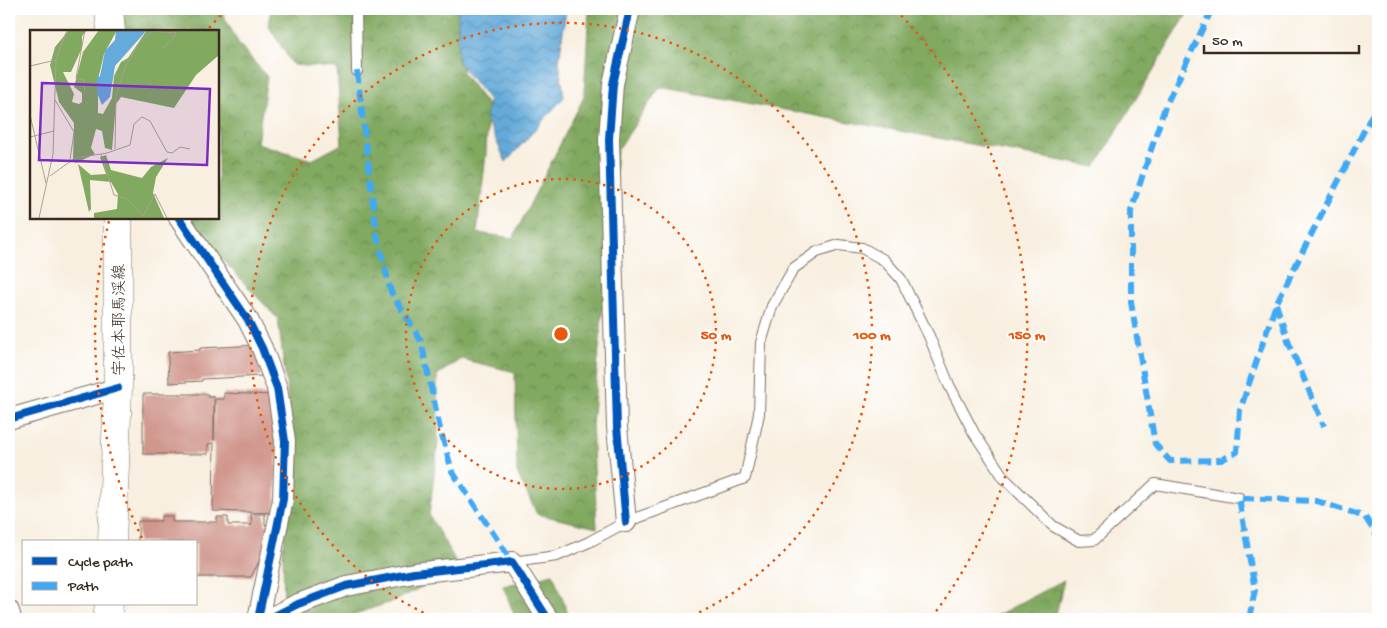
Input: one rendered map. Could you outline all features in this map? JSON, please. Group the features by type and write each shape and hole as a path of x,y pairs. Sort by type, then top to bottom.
{"main road":[{"path":"109,9 110,30"},
{"name":"宇佐本耶馬渓線","path":"112,540 118,388 118,219"},
{"path":"107,619 109,606"}],"street":[{"path":"626,522 617,427 609,139 612,84 630,9"},
{"path":"180,219 248,320 262,348 278,388 285,441 283,499 258,619"},
{"path":"9,419 118,388"},
{"path":"268,619 298,604 346,586 414,573 512,562 548,619"},
{"path":"9,611 11,619"}],"lane":[{"path":"356,9 357,71"},
{"path":"512,562 557,556 589,542 626,522 745,478 759,414 761,343 772,306 794,268 817,252 840,245 862,248 884,260 901,279 974,433 1004,478 1053,526 1079,541 1094,540 1155,484 1238,498"}],"green space":[{"path":"116,9 220,9 239,44 267,77 257,143 312,160 342,144 337,68 293,65 268,25 271,9 464,9 462,72 488,106 486,154 477,233 513,238 584,97 589,9 1190,9 1095,167 660,87 617,151 592,425 597,528 537,514 517,473 515,372 461,359 437,375 438,443 429,515 459,567 397,600 361,612 350,619 284,618 283,551 296,462 278,319 192,227 188,219 219,219 219,30 119,30"},
{"path":"553,574 570,619 516,619 503,586"},
{"path":"1064,580 1055,619 990,619"}],"water":[{"path":"458,9 566,9 559,62 564,97 506,162 486,118 489,100 458,62"}],"building":[{"path":"261,345 262,376 202,379 202,381 169,383 168,352 200,350 200,348"},
{"path":"224,393 272,395 279,403 275,513 213,511 214,443 208,444 208,454 143,454 143,394 208,394 208,397 214,397 214,440 215,399 224,399"},
{"path":"251,514 265,514 265,525 273,524 266,548 251,577 198,577 198,540 138,540 138,521 161,521 161,516 172,516 172,522 217,522 217,517 228,517 228,525 252,525"}],"marked path":[{"path":"1212,9 1165,107 1131,211 1131,302 1155,444 1170,461 1221,460 1237,452 1240,410 1276,304 1378,103"},
{"path":"357,71 377,236 391,292 421,341 440,429 452,471 512,562"},
{"path":"1276,304 1288,341 1324,426"},
{"path":"1249,619 1255,590 1239,498 1317,501 1365,517 1377,536 1378,555"}],"cycle path":[{"path":"626,522 617,427 609,139 613,84 630,9"},
{"path":"180,219 248,320 262,348 277,388 285,441 283,499 258,619"},
{"path":"9,419 118,388"},
{"path":"268,619 298,604 346,586 414,573 512,562 548,619"}]}
